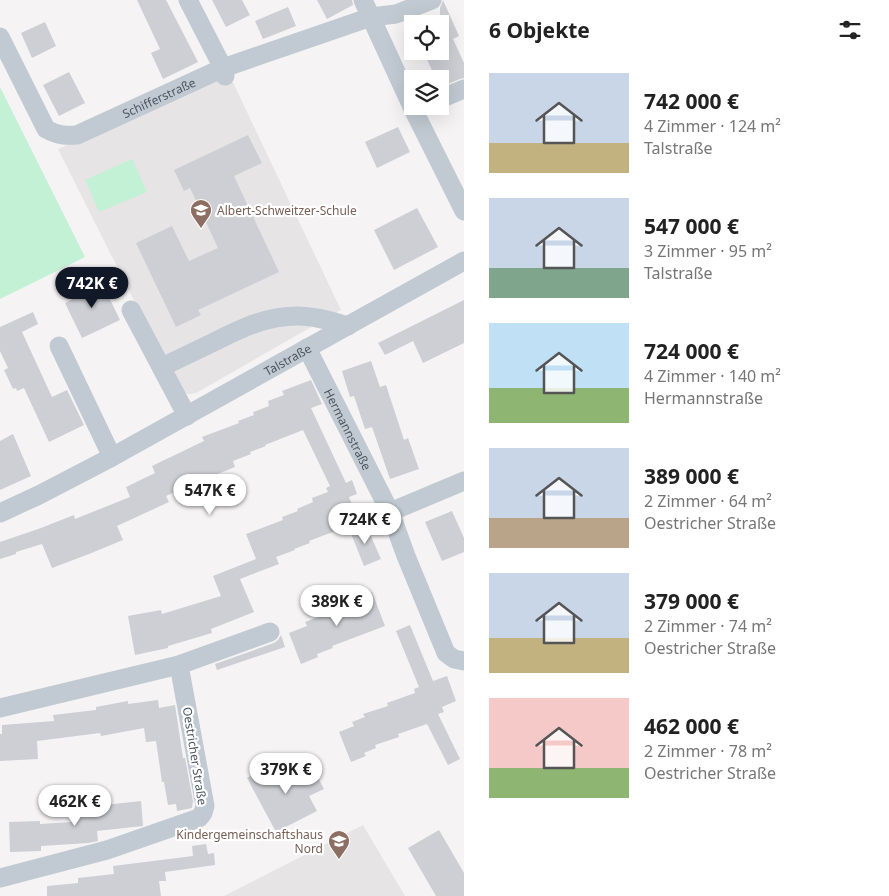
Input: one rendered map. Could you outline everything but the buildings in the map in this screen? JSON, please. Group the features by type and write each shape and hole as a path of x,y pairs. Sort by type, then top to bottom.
{"street":[{"path":"188,0 224,72"},
{"path":"363,0 404,80"},
{"name":"Schifferstraße","path":"0,37 46,129 56,135 78,135 224,72 371,17 396,14 432,0"},
{"path":"449,95 464,89"},
{"path":"422,115 464,211"},
{"name":"Talstraße","path":"0,513 39,496 112,457 464,261"},
{"path":"131,310 187,416"},
{"path":"162,367 254,323 275,318 300,316 325,319 348,326"},
{"path":"59,346 112,457"},
{"name":"Hermannstraße","path":"307,348 390,512 446,653 454,659 464,661"},
{"path":"390,512 464,481"},
{"path":"0,708 179,665 270,632"},
{"name":"Oestricher Straße","path":"0,878 107,850 199,818 205,806 179,665"}],"shaded area":[{"name":"Albert-Schweitzer-Schule","path":"229,74 341,310 196,393 182,393 58,149"},
{"name":"Kindergemeinschaftshaus Nord","path":"363,825 405,896 224,896"}],"green space":[{"path":"0,87 85,257 0,299"},
{"path":"132,159 147,192 99,212 85,180"}],"place":[{"name":"Albert-Schweitzer-Schule","path":"201,229"},
{"name":"Kindergemeinschaftshaus Nord","path":"339,860"}]}
